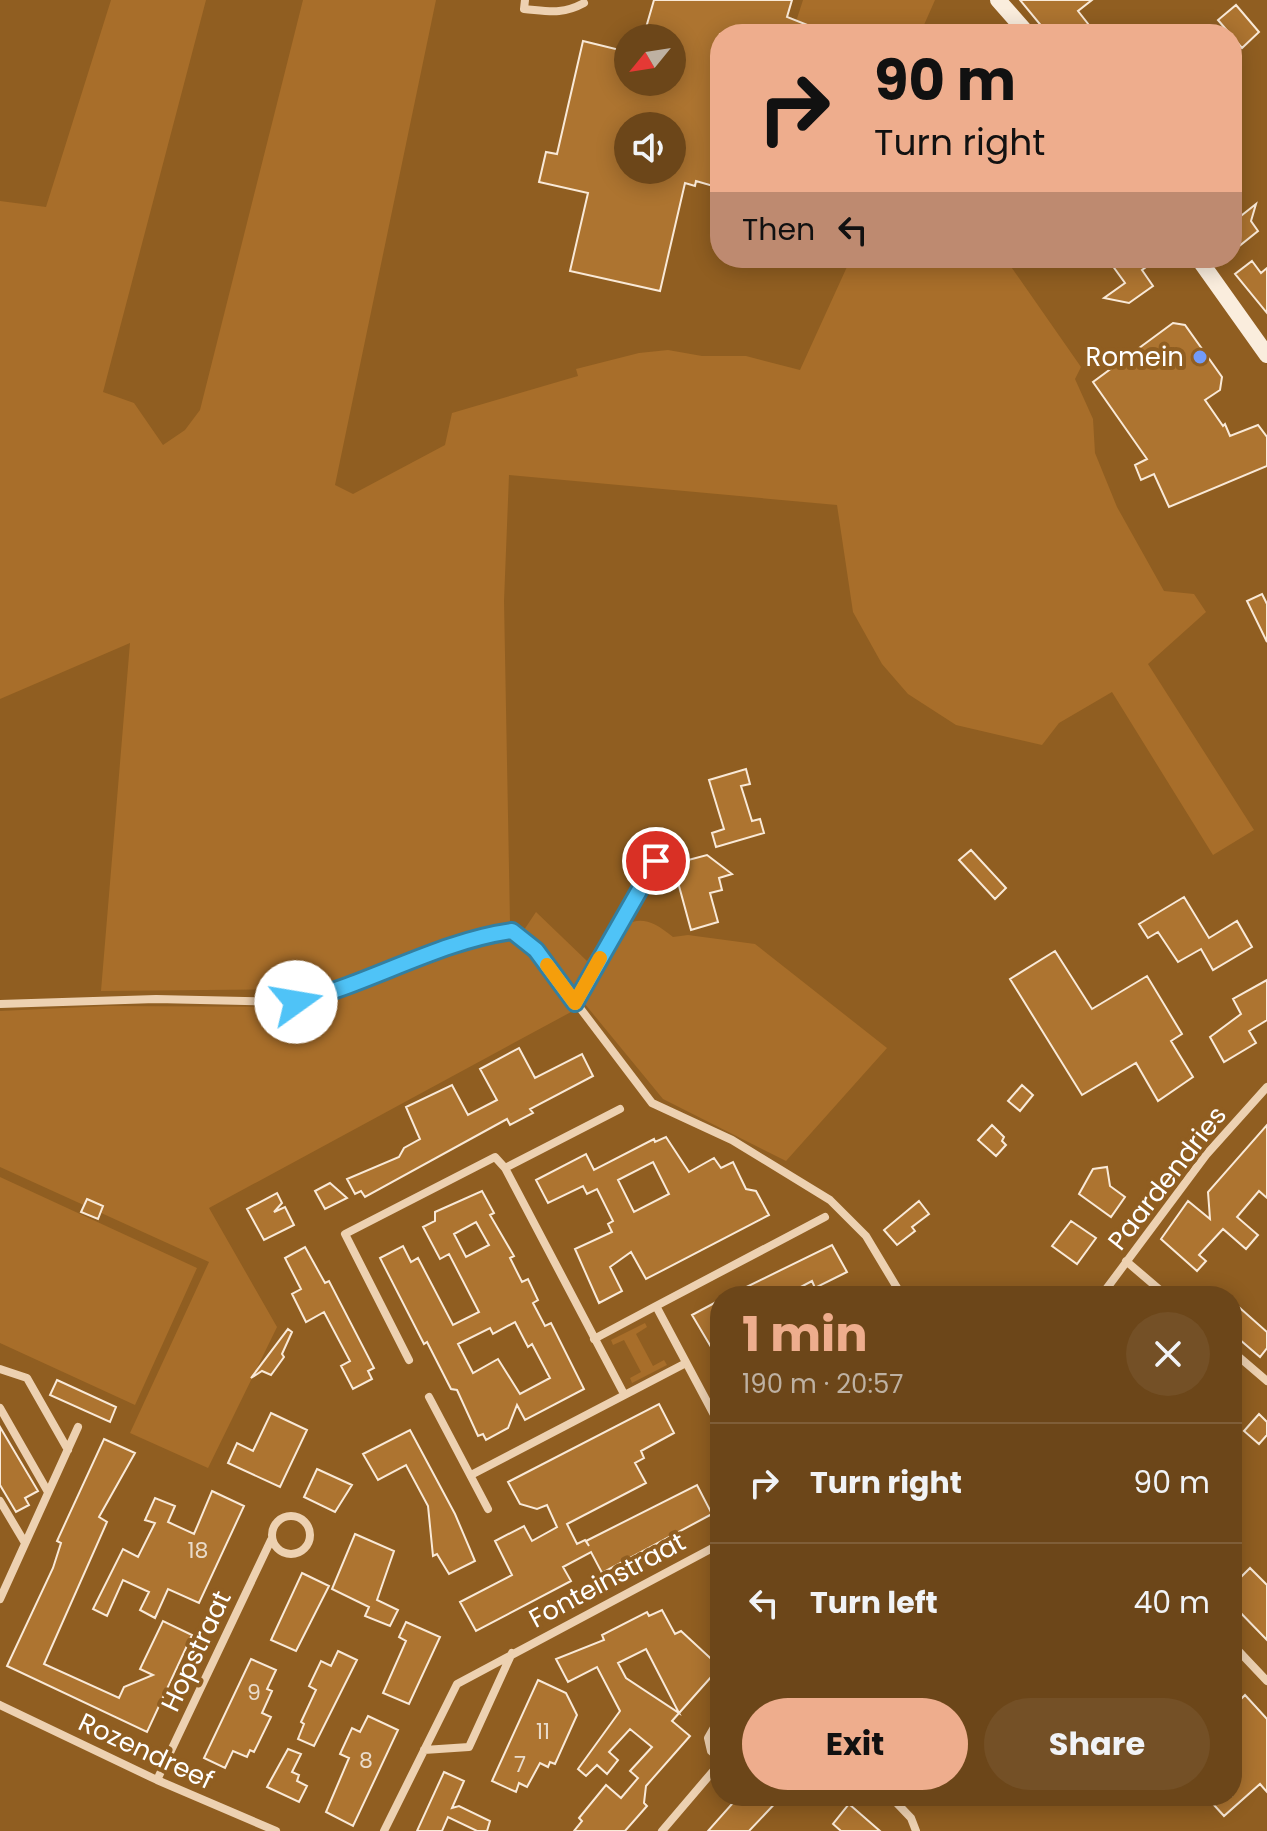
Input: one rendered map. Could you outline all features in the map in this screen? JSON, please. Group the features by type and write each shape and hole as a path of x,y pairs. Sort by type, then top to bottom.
{"main road":[{"path":"998,0 1019,24"},
{"path":"1205,268 1267,355"}],"street":[{"path":"525,0 524,9 547,13 567,12 584,3"},
{"path":"575,1003 656,861"},
{"path":"0,1004 156,999 296,1002 339,991 480,937 512,931 536,950 652,1103 732,1140 830,1200 866,1236 896,1286"},
{"name":"Paardendries","path":"1108,1286 1206,1155 1267,1087"},
{"path":"505,1168 620,1109"},
{"path":"409,1360 345,1234 495,1157 505,1168 624,1394"},
{"path":"594,1339 825,1217"},
{"path":"1126,1261 1155,1286"},
{"path":"656,1306 710,1407"},
{"path":"1242,1360 1267,1381"},
{"path":"471,1475 686,1363"},
{"path":"0,1369 27,1378 68,1450"},
{"path":"429,1397 488,1509"},
{"path":"0,1408 48,1492"},
{"path":"0,1599 78,1427"},
{"path":"0,1501 25,1543"},
{"path":"286,1516 304,1520 310,1532 306,1546 294,1553 283,1553 271,1540 278,1521 286,1516"},
{"name":"Hopstraat","path":"157,1780 271,1540"},
{"name":"Fonteinstraat","path":"384,1831 457,1684 710,1549"},
{"name":"Fonteinstraat","path":"424,1750 469,1747 513,1653"},
{"path":"1242,1655 1267,1681"},
{"name":"Rozendreef","path":"0,1705 157,1780 276,1831"},
{"path":"662,1831 710,1773"},
{"path":"900,1806 911,1818 916,1831"}],"shaded area":[{"path":"111,0 206,0 103,392 134,403 163,445 185,430 200,410 303,0 436,0 335,485 353,494 445,445 452,413 578,376 576,369 639,353 668,350 702,356 746,356 800,370 846,268 1012,268 1081,367 1075,379 1093,419 1095,453 1117,507 1164,591 1194,594 1206,612 1148,664 1254,830 1213,855 1112,692 1059,723 1042,745 956,725 908,694 882,664 853,612 837,505 509,475 504,601 510,923 494,925 320,989 101,991 130,643 0,699 0,201 46,207"},
{"path":"803,0 935,0 924,24 795,24"},
{"path":"536,912 587,961 602,937 609,937 626,925 641,921 656,925 673,937 688,935 755,944 887,1048 786,1161 663,1099 524,930"},
{"path":"498,937 511,940 532,955 571,1012 209,1208 277,1327 208,1468 130,1433 209,1262 0,1167 0,1011 107,1006 300,1007"},
{"path":"0,1177 197,1268 135,1405 0,1343"},
{"path":"645,1323 647,1327 636,1334 653,1366 664,1360 667,1365 632,1383 630,1378 641,1372 624,1340 613,1345 611,1340"}],"building":[{"path":"654,0 792,0 787,17 805,24 710,24 710,185 696,181 695,186 686,183 686,112 614,112 614,184 685,184 660,291 570,271 588,193 539,182 546,152 557,154 583,41 614,49 614,96 686,96 686,24 647,24"},
{"path":"1020,0 1092,0 1078,11 1088,24 1040,24"},
{"path":"1236,5 1259,32 1242,48 1242,24 1221,24 1218,20"},
{"path":"1256,204 1251,221 1258,231 1242,244 1242,215"},
{"path":"1252,261 1261,273 1267,268 1267,313 1235,274"},
{"path":"1114,268 1145,268 1142,270 1153,286 1129,303 1104,298 1125,283"},
{"path":"1173,323 1185,325 1222,377 1220,390 1205,400 1223,426 1225,424 1230,436 1258,425 1267,437 1267,466 1169,507 1154,474 1141,480 1135,465 1147,459 1093,382"},
{"path":"1262,594 1267,604 1267,642 1247,601"},
{"path":"746,769 750,784 741,786 752,821 760,819 764,833 716,847 712,833 724,829 709,780"},
{"path":"971,850 1006,888 995,899 959,860"},
{"path":"707,855 732,874 719,878 722,890 710,893 718,922 691,930 673,864"},
{"path":"1184,897 1209,938 1237,921 1252,947 1213,970 1201,949 1178,962 1158,932 1148,938 1139,924"},
{"path":"1055,951 1092,1009 1147,976 1182,1034 1171,1041 1193,1077 1158,1101 1136,1063 1082,1095 1010,979"},
{"path":"1267,980 1267,1020 1249,1031 1256,1043 1224,1062 1210,1037 1241,1014 1233,999"},
{"path":"519,1048 535,1078 582,1054 593,1076 530,1109 533,1113 510,1125 507,1119 365,1197 361,1191 355,1194 347,1179 399,1157 404,1148 420,1139 406,1107 452,1085 468,1115 497,1100 480,1069"},
{"path":"1022,1085 1033,1095 1020,1111 1008,1101"},
{"path":"992,1125 1004,1137 1002,1141 1006,1145 996,1156 978,1140"},
{"path":"1267,1125 1267,1198 1259,1191 1237,1217 1258,1235 1246,1249 1223,1229 1199,1255 1206,1261 1197,1271 1161,1239 1188,1201 1210,1219 1208,1192"},
{"path":"666,1137 689,1172 714,1158 721,1168 733,1162 746,1189 756,1191 769,1215 646,1279 631,1252 610,1267 622,1291 599,1303 575,1249 612,1232 608,1224 613,1221 597,1189 587,1194 583,1186 548,1203 536,1180 586,1154 594,1170 654,1139 655,1142","holes":["653,1162 669,1194 634,1212 618,1180"]},
{"path":"1107,1167 1110,1186 1125,1197 1111,1217 1079,1194 1093,1169"},
{"path":"330,1183 347,1198 325,1209 315,1191"},
{"path":"482,1191 494,1213 490,1215 514,1256 510,1258 522,1282 528,1279 538,1300 533,1303 545,1326 551,1323 584,1389 525,1420 517,1405 508,1428 486,1440 483,1434 478,1436 457,1390 451,1389 427,1342 424,1344 380,1258 403,1246 411,1262 418,1258 453,1325 479,1312 449,1254 440,1259 423,1227 435,1221 435,1212","holes":["476,1222 489,1245 466,1257 454,1234","515,1322 528,1347 532,1344 550,1378 520,1394 498,1359 473,1373 458,1344 490,1328 493,1334"]},
{"path":"277,1193 282,1203 274,1212 285,1207 294,1225 264,1240 247,1209"},
{"path":"87,1199 103,1206 98,1219 81,1212"},
{"path":"919,1201 929,1214 912,1227 915,1231 897,1245 884,1230"},
{"path":"1071,1221 1096,1238 1077,1264 1052,1246"},
{"path":"832,1245 847,1272 819,1286 814,1286 812,1281 803,1286 748,1286"},
{"path":"305,1247 325,1283 329,1281 374,1368 368,1371 372,1379 353,1389 341,1366 350,1361 324,1312 306,1322 292,1294 301,1289 285,1258"},
{"path":"710,1305 710,1345 692,1315"},
{"path":"1242,1310 1267,1332 1267,1348 1260,1357 1242,1342"},
{"path":"288,1329 292,1332 282,1354 284,1357 271,1375 262,1371 251,1378"},
{"path":"57,1380 116,1407 110,1422 50,1395"},
{"path":"659,1404 674,1433 641,1451 644,1458 635,1463 646,1483 567,1524 577,1544 585,1540 589,1546 586,1541 697,1485 710,1515 602,1573 591,1552 563,1567 571,1581 476,1631 460,1602 512,1575 495,1541 524,1526 532,1541 557,1527 547,1505 537,1509 520,1504 508,1482"},
{"path":"271,1413 307,1430 280,1487 228,1463 237,1443 253,1451"},
{"path":"1259,1414 1267,1422 1267,1435 1259,1444 1244,1431"},
{"path":"0,1427 38,1491 25,1498 29,1505 16,1512 0,1485"},
{"path":"410,1430 455,1514 475,1561 449,1574 437,1554 433,1556 428,1506 406,1465 378,1480 363,1454"},
{"path":"104,1439 135,1453 99,1517 107,1522 44,1664 119,1698 124,1687 153,1675 140,1669 163,1621 192,1635 147,1732 7,1666 53,1568 61,1543 57,1541"},
{"path":"317,1469 352,1485 335,1512 304,1497"},
{"path":"212,1491 244,1506 199,1603 168,1589 155,1618 140,1610 149,1592 123,1580 107,1616 93,1609 123,1549 138,1557 155,1523 145,1520 155,1498 175,1506 168,1522 194,1534"},
{"path":"355,1534 394,1551 377,1600 398,1610 390,1626 365,1616 369,1607 332,1589"},
{"path":"1250,1568 1267,1585 1267,1640 1242,1614 1242,1576"},
{"path":"302,1573 329,1586 296,1651 271,1640"},
{"path":"662,1610 675,1634 681,1631 710,1658 710,1678 672,1721 690,1736 646,1786 644,1803 647,1806 625,1831 574,1831 582,1821 579,1818 606,1785 621,1798 638,1778 630,1771 652,1747 630,1729 609,1752 618,1760 607,1774 597,1765 586,1776 578,1769 620,1711 597,1667 568,1682 556,1659 604,1640 602,1635 647,1612 649,1616","holes":["646,1649 679,1713 626,1678 618,1663"]},
{"path":"406,1622 440,1637 409,1704 383,1693 406,1641 399,1637"},
{"path":"338,1651 357,1660 314,1746 298,1739 304,1724 301,1722 316,1690 309,1686 321,1661 331,1666"},
{"path":"251,1659 276,1670 267,1689 272,1691 262,1713 271,1717 254,1752 250,1750 247,1757 233,1751 225,1768 204,1758"},
{"path":"538,1680 566,1693 577,1715 555,1764 550,1762 548,1767 540,1763 527,1787 519,1783 516,1792 492,1781"},
{"path":"1245,1695 1267,1719 1267,1792 1260,1784 1242,1800 1242,1698"},
{"path":"368,1716 398,1730 353,1826 326,1812 349,1758 340,1754 352,1728 360,1732"},
{"path":"288,1749 301,1754 292,1772 299,1775 297,1781 307,1786 299,1802 267,1787"},
{"path":"444,1772 464,1781 452,1808 459,1806 490,1821 487,1831 477,1831 448,1817 442,1831 417,1831"},
{"path":"730,1806 773,1806 749,1831 708,1831"},
{"path":"847,1806 851,1806 880,1831 841,1831 833,1824"},
{"path":"1215,1806 1235,1806 1224,1816"}],"slow traffic":[{"path":"547,965 575,1003 600,958"}],"place":[{"name":"Romein","path":"1200,357"}],"route":[{"path":"296,1002 339,991 480,937 512,931 536,950 575,1003 656,861"}]}
